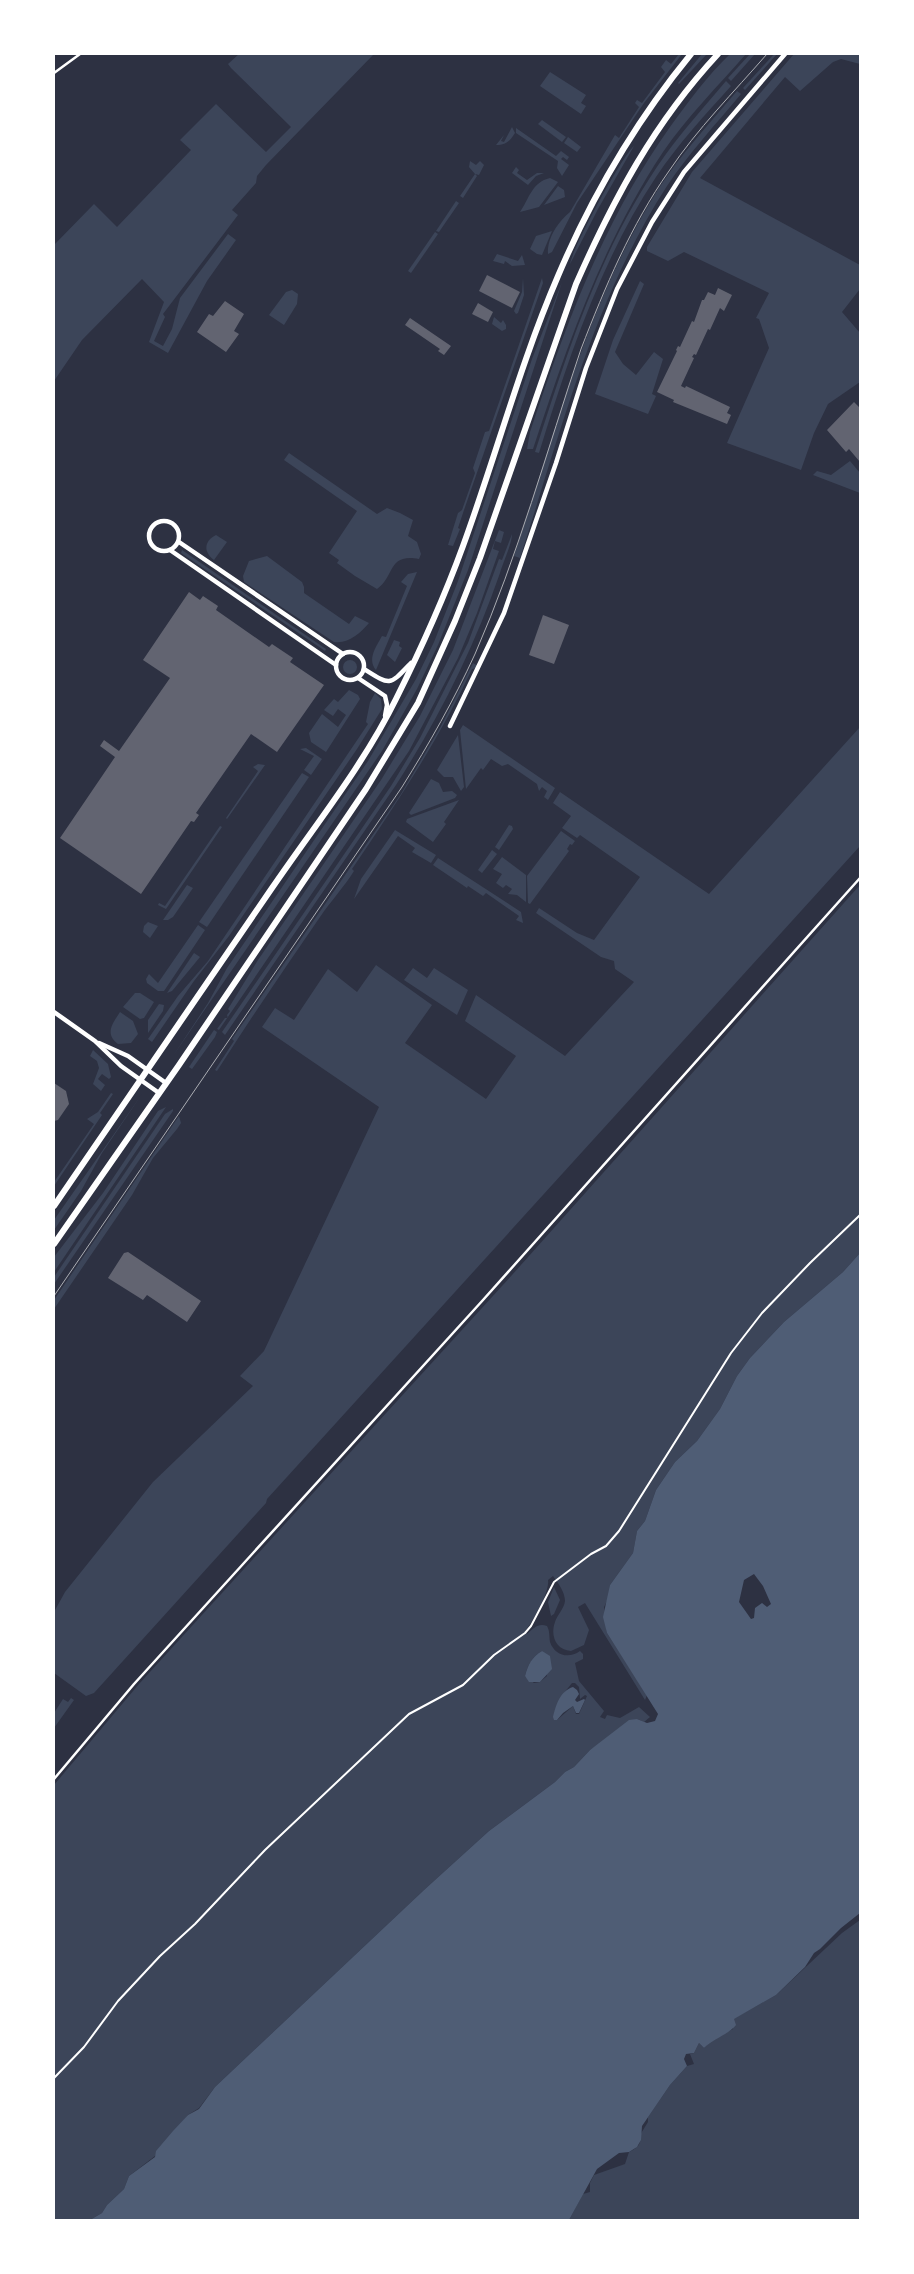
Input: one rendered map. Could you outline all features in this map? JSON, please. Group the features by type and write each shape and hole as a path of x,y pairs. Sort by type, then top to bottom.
{"main road":[{"path":"54,1206 290,861 350,778 383,724 414,661 464,543 525,358 558,275 612,167 652,105 691,54"},
{"path":"54,1244 366,789 418,703 456,621 480,558 546,365 576,284 595,240 622,185 653,135 683,94 718,54"}],"street":[{"path":"450,726 504,613 586,368 621,282 652,222 684,172 785,54"},
{"path":"162,520 171,522 178,528 178,542 170,550 160,551 151,544 149,531 154,524 162,520"},
{"path":"178,542 343,654 356,654 363,660 364,669 358,678 350,680 343,678 337,673 336,665 343,654"},
{"path":"170,550 336,665"},
{"path":"364,669 384,681 390,682 396,679 414,661"},
{"path":"358,678 385,696 387,705 383,724"},
{"path":"54,1012 95,1042 116,1062 159,1093"},
{"path":"95,1042 128,1056 166,1082"}],"lane":[{"path":"54,73 80,54"},
{"path":"54,1779 134,1684 484,1300 860,878"}],"path":[{"path":"54,2078 84,2047 118,2001 160,1956 195,1924 265,1850 352,1770 399,1722 409,1714 463,1685 494,1655 525,1633 531,1626 554,1582 585,1558 606,1546 615,1536 731,1353 762,1313 860,1215"}],"shaded area":[{"path":"239,54 374,54 266,165 257,176 256,183 232,210 238,215 163,314 165,317 154,341 163,346 172,329 180,298 228,234 236,240 207,281 168,353 149,342 164,302 142,279 82,340 54,381 54,245 94,204 117,227 191,150 180,140 216,104 266,152 291,127 228,64"},
{"path":"679,54 682,54 644,103 577,203 552,252 548,254 551,236 570,212 615,135 619,138 639,107 635,103 637,100 642,103 665,72 661,67 666,60 671,64"},
{"path":"702,54 707,54 679,84 678,83"},
{"path":"730,54 746,54 672,139 641,187 622,223 604,259 573,334 533,449 527,449 530,432 573,313 606,236 625,199 647,162 691,98"},
{"path":"750,54 755,54 731,81 728,78"},
{"path":"774,54 777,54 745,90 743,88"},
{"path":"794,54 860,54 860,64 841,59 833,62 800,91 785,77 700,178 860,265 860,289 842,312 860,333 860,382 828,404 814,433 801,470 727,443 769,348 759,319 756,318 769,293 684,252 668,261 647,251 647,247 692,172"},
{"path":"550,72 586,95 581,103 586,106 581,114 540,86"},
{"path":"726,81 731,86 664,165 636,209 619,242 602,276 574,346 539,453 535,452 574,336 605,261 623,224 643,188 666,154"},
{"path":"737,91 741,94 693,150 667,186 641,229 619,274 599,320 565,414 520,558 514,556 575,369 611,278 657,191 695,140"},
{"path":"542,120 566,137 562,142 538,124"},
{"path":"512,127 515,133 511,138 505,143 496,145 504,135 501,141 504,142"},
{"path":"516,128 556,156 561,151 569,157 567,160 563,157 561,159 569,165 562,176 557,168 558,161 516,133"},
{"path":"568,137 581,147 577,152 564,143"},
{"path":"634,146 598,209 570,264 598,203"},
{"path":"470,161 476,165 480,161 484,165 479,175 475,174 469,167"},
{"path":"516,167 519,170 517,173 527,180 537,173 544,173 536,176 528,185 512,173"},
{"path":"475,174 477,176 463,198 460,196"},
{"path":"550,178 558,182 539,207 520,212 535,187"},
{"path":"558,186 564,190 565,197 544,205"},
{"path":"456,201 459,203 439,232 436,231"},
{"path":"552,231 542,255 530,249 536,236"},
{"path":"435,232 438,234 411,273 408,271"},
{"path":"497,254 518,261 522,255 525,265 512,266 505,261 504,264 493,261"},
{"path":"523,278 524,295 516,314 514,311 522,292"},
{"path":"542,278 543,283 464,510 458,528 460,529 453,546 448,545 458,513 462,510 475,473 473,468 485,432 489,431"},
{"path":"640,281 644,284 615,352 623,364 636,375 654,352 663,359 652,394 656,396 648,414 595,394 613,340"},
{"path":"562,282 468,570 438,645 417,689 382,751 173,1056 208,1003 227,968 368,761 416,679 434,642 458,581 532,359"},
{"path":"292,290 298,294 297,304 284,325 269,315 286,292"},
{"path":"494,317 501,323 503,320 506,329 502,331 492,324"},
{"path":"289,453 377,514 387,508 413,520 408,536 417,542 421,554 419,559 401,559 393,567 383,584 377,589 337,563 339,560 329,553 357,511 284,460"},
{"path":"850,461 860,473 860,493 813,475 817,471 831,475"},
{"path":"499,530 504,532 501,543 495,541 493,549 499,551 477,613 458,658 409,751 228,1017 227,1015 230,1011 228,1009 258,960 381,780 420,716 453,650"},
{"path":"512,534 509,548 479,628 427,734 396,785 225,1035 222,1032 391,786 420,738 468,643 499,559 502,560"},
{"path":"216,535 227,542 214,560 208,554 206,547 209,540"},
{"path":"182,550 326,649 325,651 181,553"},
{"path":"267,556 302,582 304,593 349,624 355,616 369,623 349,640 334,642 244,582 243,576 249,561"},
{"path":"417,572 376,670 372,662 373,653 382,636 386,637 407,586 401,582 408,574"},
{"path":"394,640 400,642 399,646 402,648 395,662 387,655"},
{"path":"350,660 355,662 357,667 355,672 350,674 345,672 343,667 345,662"},
{"path":"473,663 478,666 477,668 472,669 446,721 401,796 352,869 354,871 324,911 217,1071 215,1070 234,1041 232,1039 401,794 441,726"},
{"path":"349,690 358,695 360,699 326,752 311,742 309,733 322,714 338,727 346,715 338,709 333,716 324,710 334,699 338,702"},
{"path":"375,693 381,699 382,709 357,749 229,936 194,981 152,1042 148,1039 178,996 208,961 368,724 366,722 370,702"},
{"path":"463,725 555,788 548,800 544,797 547,791 542,787 539,791 537,784 508,764 502,766 491,759 483,770 481,768 466,789 460,730"},
{"path":"860,727 860,846 267,1499 266,1503 94,1693 86,1696 54,1673 54,1612 65,1592 153,1482 253,1386 240,1376 264,1351 379,1107 262,1027 275,1008 294,1020 328,969 357,992 376,965 432,1005 405,1043 486,1099 516,1056 465,1021 476,995 565,1056 634,982 615,969 614,961 601,957 536,913 539,908 577,933 594,940 640,877 580,835 577,838 562,828 571,816 553,803 560,792 709,894"},
{"path":"458,735 464,787 461,791 453,777 444,777 437,770"},
{"path":"306,748 322,759 311,775 304,770 314,756 300,749"},
{"path":"258,764 265,765 227,819 258,771 253,767"},
{"path":"302,773 309,777 207,927 199,922"},
{"path":"431,779 439,783 443,792 452,791 457,795 455,798 411,815 409,813"},
{"path":"459,800 444,822 446,824 433,842 406,822 407,819"},
{"path":"509,825 513,829 499,850 495,847"},
{"path":"220,826 222,827 166,909 158,905 159,903 165,906"},
{"path":"395,830 436,855 431,863 412,852 415,848 398,836 354,899 361,879"},
{"path":"561,831 575,841 572,845 570,844 567,849 569,851 530,904 528,903 527,876"},
{"path":"492,850 497,854 482,873 478,870"},
{"path":"502,857 526,875 526,902 517,895 508,894 512,889 506,885 503,888 496,883 502,874 493,869"},
{"path":"438,858 521,912 523,923 516,920 519,916 486,893 483,896 468,886 467,888 433,865"},
{"path":"187,885 193,888 173,917 163,920"},
{"path":"860,885 860,1253 843,1272 784,1322 750,1358 737,1376 720,1409 697,1441 675,1462 656,1490 645,1521 637,1531 633,1553 610,1585 609,1597 604,1607 607,1633 647,1695 645,1700 585,1603 578,1607 589,1630 584,1645 571,1651 558,1645 553,1632 565,1598 563,1591 553,1576 548,1580 544,1599 525,1631 527,1634 539,1626 547,1626 550,1642 555,1650 563,1655 571,1655 580,1651 583,1654 583,1659 575,1663 579,1681 604,1711 600,1717 605,1719 607,1715 620,1718 639,1707 650,1717 644,1722 637,1719 590,1750 574,1767 489,1831 215,2087 199,2108 188,2115 155,2156 129,2176 124,2189 107,2205 102,2213 90,2220 54,2220 54,1785 139,1684 512,1275","holes":["542,1651 547,1676 540,1682 534,1683 525,1676 531,1661","572,1683 579,1687 580,1699 585,1695 587,1696 579,1714 576,1714 573,1706 557,1720 564,1693"]},
{"path":"148,922 158,926 150,938 143,932 144,926"},
{"path":"198,925 205,930 164,991 158,991 147,983 146,979 149,974 158,983"},
{"path":"194,953 200,957 172,991 167,993"},
{"path":"413,968 427,978 434,968 468,990 457,1015 404,980"},
{"path":"135,993 140,993 154,1002 144,1018 140,1019 123,1007"},
{"path":"159,1004 164,1005 163,1011 148,1033 148,1020"},
{"path":"120,1012 133,1021 138,1034 131,1043 118,1044 111,1036 111,1028"},
{"path":"225,1018 227,1018 219,1030 217,1029"},
{"path":"214,1030 217,1032 215,1037 192,1069 189,1067"},
{"path":"93,1050 108,1064 111,1077 109,1079 102,1074 98,1079 105,1085 101,1091 93,1084 99,1068 97,1061 90,1056"},
{"path":"111,1093 113,1094 100,1113 102,1115 54,1186 54,1182 94,1124 87,1119 98,1112"},
{"path":"142,1094 102,1153 81,1191 54,1230 54,1220"},
{"path":"166,1107 54,1272 54,1257 103,1193 158,1111"},
{"path":"173,1109 54,1284 54,1277 165,1114"},
{"path":"179,1116 181,1123 153,1158 132,1195 54,1309 54,1300"},
{"path":"860,1253 860,1913 814,1953 805,1967 776,1995 734,2019 736,2025 733,2028 704,2048 699,2043 694,2053 686,2054 684,2059 687,2066 670,2085 642,2126 641,2140 637,2147 629,2152 619,2153 597,2169 569,2220 90,2220 102,2213 107,2205 124,2189 129,2176 155,2157 156,2151 173,2131 188,2115 199,2109 215,2087 489,1831 574,1767 590,1750 629,1720 637,1719 647,1723 655,1721 658,1714 607,1633 603,1617 610,1585 633,1553 637,1531 645,1521 656,1490 675,1462 697,1441 720,1409 737,1376 750,1358 784,1322 843,1272","holes":["754,1574 763,1586 771,1604 767,1607 762,1603 755,1608 754,1618 751,1619 739,1602 744,1580"]},
{"path":"554,1587 560,1600 554,1614 551,1616 548,1602"},
{"path":"542,1651 550,1656 552,1669 540,1682 529,1682 525,1676 528,1668 533,1658"},
{"path":"573,1687 579,1694 575,1700 577,1702 585,1700 579,1713 576,1713 573,1706 557,1720 554,1720 553,1717 559,1699"},
{"path":"71,1698 74,1700 54,1728 54,1713 63,1699 68,1702"},
{"path":"860,1920 860,2220 569,2220 583,2194 590,2192 590,2183 594,2175 625,2164 629,2152 640,2143 640,2135 648,2122 648,2117 670,2085 687,2066 694,2064 690,2054 694,2053 699,2043 704,2048 713,2039 733,2029 733,2019 776,1995 842,1933"}],"building":[{"path":"487,275 520,292 512,308 479,291"},
{"path":"718,288 732,295 724,311 720,308 696,355 694,354 692,357 694,358 681,386 685,388 686,386 730,407 727,413 731,415 727,424 673,402 674,400 657,392 678,346 680,347 692,321 694,322 702,300 704,300 708,292 715,295"},
{"path":"225,301 244,314 234,331 239,334 226,352 197,332 209,314 213,316"},
{"path":"478,303 493,312 488,322 472,314"},
{"path":"410,318 451,346 444,355 438,351 440,349 405,325"},
{"path":"854,402 860,408 860,462 849,449 846,452 827,430"},
{"path":"189,592 200,600 203,596 218,606 216,610 269,647 272,644 293,658 290,662 324,685 277,752 251,734 196,813 199,815 194,822 191,821 141,894 60,838 115,757 100,746 104,740 119,751 170,678 143,660"},
{"path":"543,615 569,625 554,664 529,655"},
{"path":"54,1083 66,1091 69,1104 58,1120 54,1121"},
{"path":"128,1252 201,1301 187,1322 147,1295 143,1300 108,1278 124,1253"}],"tram line":[{"path":"54,1296 402,787 450,705 491,617 581,349 620,257 655,192 680,155 767,54"}]}
